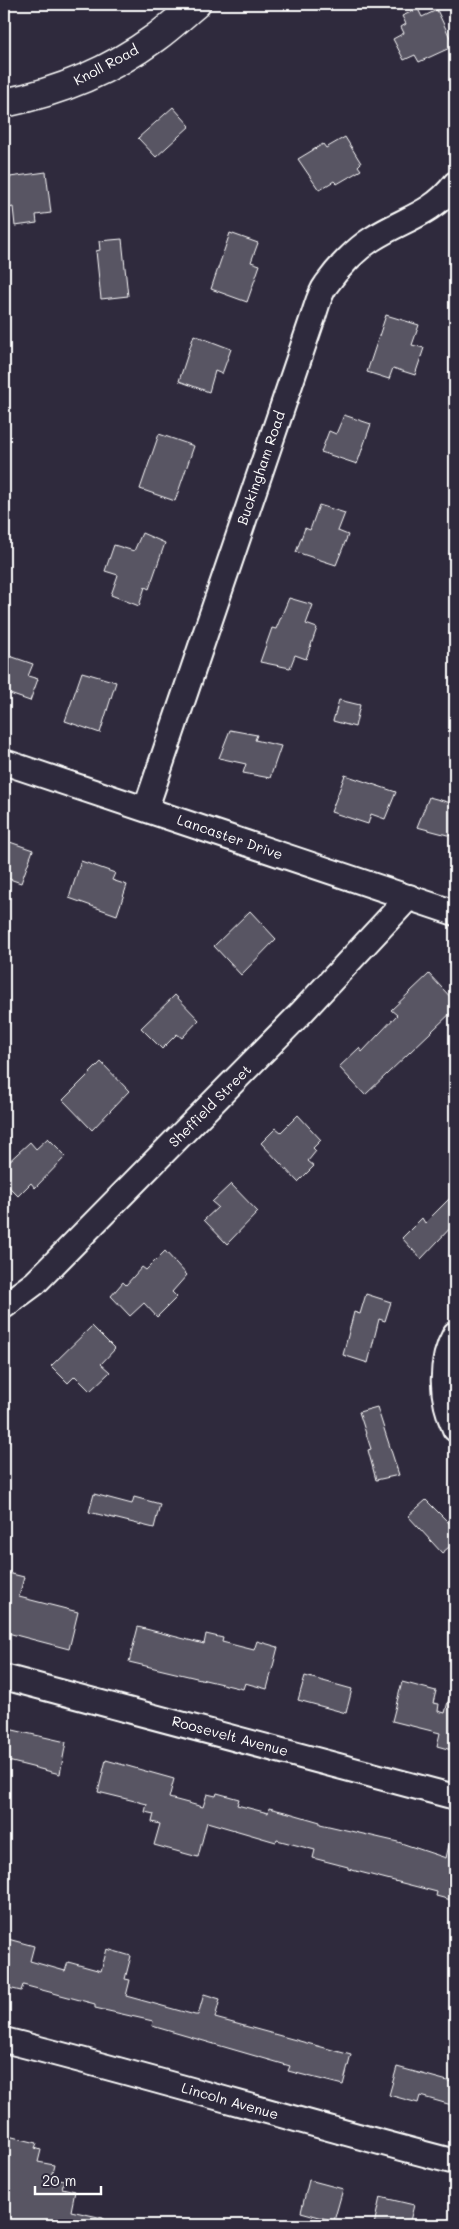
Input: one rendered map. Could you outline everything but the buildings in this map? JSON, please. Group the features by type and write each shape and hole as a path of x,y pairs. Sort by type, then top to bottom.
{"street":[{"name":"Knoll Road","path":"4,104 33,97 76,82 114,64 155,38 196,4"},
{"name":"Buckingham Road","path":"146,808 325,285 353,254 372,238 416,218 436,204 455,184"},
{"name":"Lancaster Drive","path":"4,762 455,913"},
{"name":"Sheffield Street","path":"4,1306 21,1295 42,1276 301,1014 409,897"},
{"path":"455,1334 447,1354 444,1384 445,1399 455,1429"},
{"name":"Roosevelt Avenue","path":"4,1676 455,1797"},
{"name":"Lincoln Avenue","path":"4,2040 120,2070 299,2122 455,2162"}]}
